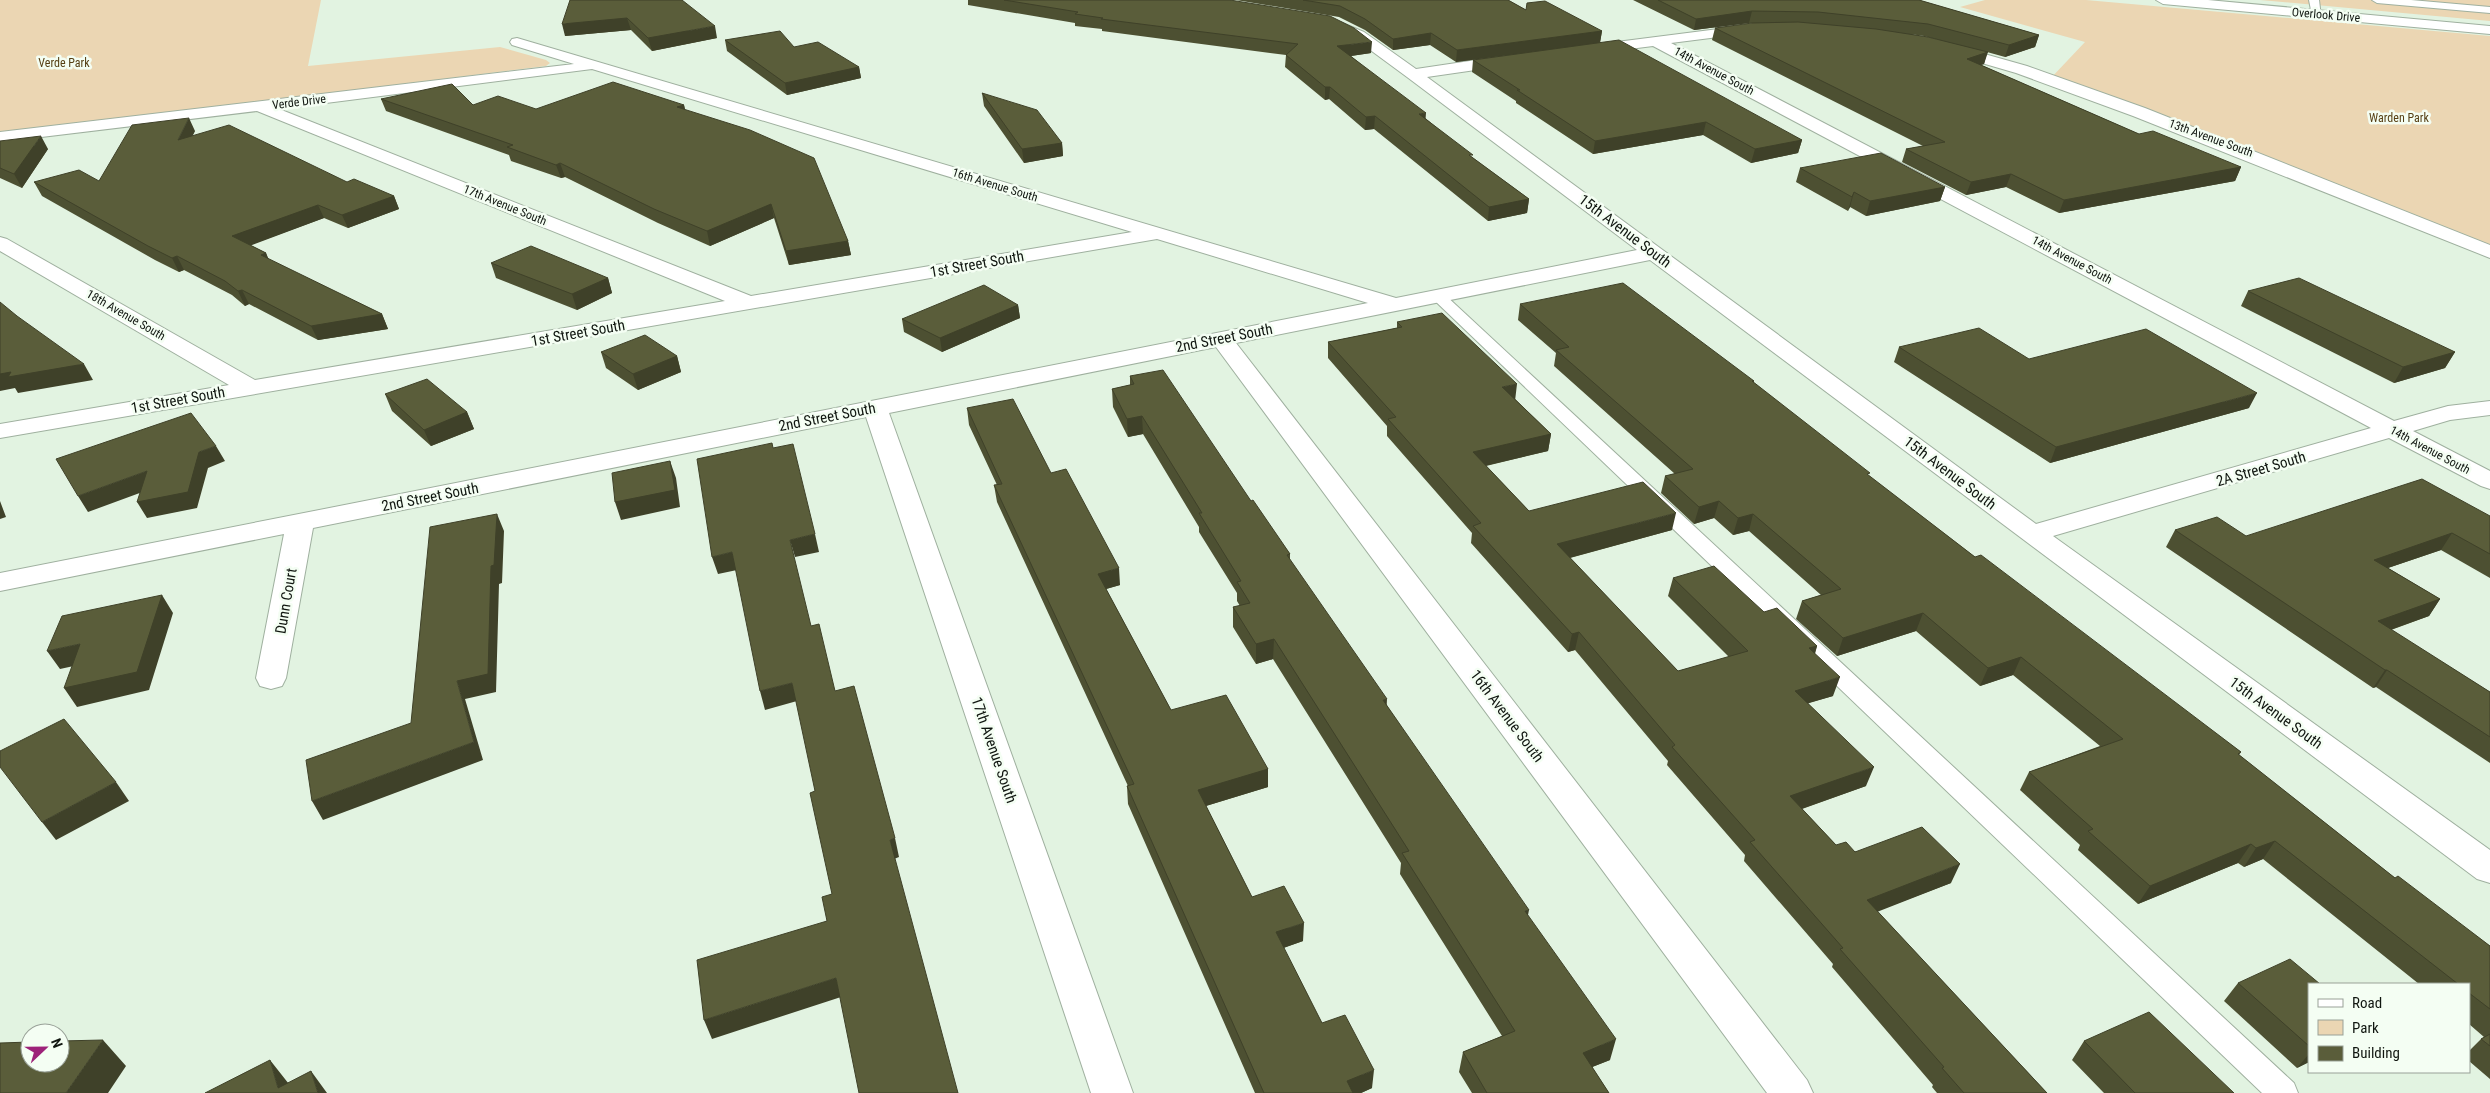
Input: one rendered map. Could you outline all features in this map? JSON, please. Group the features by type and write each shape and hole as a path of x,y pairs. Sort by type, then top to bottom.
{"street":[{"name":"Overlook Drive","path":"2163,0 2490,30"},
{"name":"15th Avenue South","path":"1327,21 1359,35 2032,534 2490,869"},
{"path":"1577,51 1654,40 1767,28"},
{"name":"14th Avenue South","path":"1654,40 2490,481"},
{"name":"16th Avenue South","path":"517,42 1392,304"},
{"name":"13th Avenue South","path":"1934,46 1986,58 2050,79 2261,157 2490,252"},
{"path":"1412,74 1528,58"},
{"name":"Verde Drive","path":"0,137 597,65"},
{"name":"17th Avenue South","path":"260,106 749,303"},
{"name":"1st Street South","path":"0,431 1155,234"},
{"name":"18th Avenue South","path":"0,243 251,388"},
{"name":"2nd Street South","path":"0,582 300,524 875,407 1654,253"},
{"name":"16th Avenue South","path":"1221,339 1792,1093"},
{"name":"17th Avenue South","path":"875,407 1112,1093"},
{"name":"2A Street South","path":"2032,534 2448,414 2490,408"},
{"name":"Dunn Court","path":"271,678 300,524"}],"lane":[{"path":"2314,0 2317,14"},
{"path":"2377,0 2490,10"},
{"path":"1438,296 2283,1093"}],"green space":[{"name":"Verde Park","path":"0,0 321,0 308,66 500,47 546,60 550,63 546,66 0,135"},
{"name":"Warden Park","path":"1985,0 2086,0 2490,36 2490,252 2050,79 2085,42 1960,7"},
{"path":"2260,0 2490,0 2490,21"}],"building":[{"path":"570,0 682,0 715,26 648,38 627,18 562,24"},
{"path":"1004,0 1230,0 1330,16 1354,28 1372,42 1337,46 1426,113 1419,114 1473,155 1469,155 1529,199 1489,207 1375,116 1366,117 1330,87 1325,87 1286,55 1298,44 1101,19 1103,18 1075,14 1078,12"},
{"path":"1303,0 1508,0 1526,10 1527,3 1545,1 1602,31 1457,50 1431,33 1393,39 1365,19 1340,6"},
{"path":"1658,0 1919,0 2039,35 2009,45 1928,24 1818,12 1752,11 1696,19"},
{"path":"1798,22 1876,29 1928,37 1988,52 1967,59 2139,134 2153,131 2241,167 2064,200 2011,174 1971,182 1906,149 1945,142 1715,28 1752,23"},
{"path":"780,31 794,47 818,42 859,67 785,83 725,40"},
{"path":"1619,40 1802,140 1755,149 1706,122 1595,141 1473,60"},
{"path":"613,82 684,105 677,107 750,130 814,158 848,241 786,251 771,204 707,231 654,209 560,163 556,165 507,147 513,145 381,99 452,84 473,105 498,96 536,109"},
{"path":"982,93 1037,110 1062,143 1022,149"},
{"path":"189,118 178,140 229,125 347,182 354,179 394,196 342,215 318,205 232,236 266,253 261,255 382,314 311,326 242,290 238,291 225,281 177,256 172,258 148,246 34,182 79,170 99,181 132,125"},
{"path":"41,136 14,174 0,168 0,141"},
{"path":"1881,153 1945,187 1870,201 1854,192 1852,197 1800,168"},
{"path":"531,246 608,278 572,294 491,263"},
{"path":"2299,278 2455,352 2403,367 2248,291"},
{"path":"1623,283 1754,381 1752,381 1870,473 1867,474 1975,557 1981,555 2241,752 2238,754 2395,878 2398,876 2490,946 2490,1009 2470,994 2470,983 2457,983 2275,841 2256,848 2251,844 2150,886 2088,831 2093,829 2029,772 2123,739 2021,657 1988,668 1923,613 1843,638 1802,601 1841,589 1753,514 1738,518 1719,501 1699,507 1665,476 1693,469 1556,350 1569,347 1520,304"},
{"path":"984,285 1018,305 940,338 902,319"},
{"path":"0,302 84,364 8,377 11,372 0,374"},
{"path":"1442,313 1517,384 1502,387 1551,434 1473,452 1529,511 1643,482 1676,513 1557,544 1678,671 1748,651 1673,578 1714,566 1764,612 1777,608 1817,646 1809,648 1840,677 1795,691 1874,767 1790,796 1836,845 1846,842 1855,852 1922,827 1960,864 1867,900 2047,1093 1964,1093 1942,1068 1944,1067 1840,949 1843,948 1750,842 1755,840 1672,747 1675,745 1579,632 1572,634 1473,526 1481,523 1388,419 1396,417 1328,342 1402,327 1397,322"},
{"path":"1979,328 2029,359 2146,329 2257,393 2056,447 1899,347"},
{"path":"645,335 677,356 633,374 601,352"},
{"path":"1163,370 1251,501 1253,500 1290,554 1287,555 1387,699 1383,700 1529,910 1525,911 1616,1039 1583,1053 1609,1093 1487,1093 1463,1052 1515,1031 1402,853 1409,851 1274,639 1256,644 1233,607 1250,603 1237,582 1241,581 1199,513 1202,513 1142,416 1127,419 1112,389 1134,384 1130,376"},
{"path":"427,379 467,412 424,430 385,394"},
{"path":"1013,399 1051,473 1066,469 1119,568 1098,574 1171,710 1226,695 1268,769 1198,790 1252,897 1284,886 1304,923 1276,932 1322,1023 1345,1015 1374,1070 1347,1081 1353,1093 1264,1093 1127,786 1134,784 994,485 1002,484 967,408"},
{"path":"191,413 216,446 199,452 188,492 137,502 147,471 78,496 56,459"},
{"path":"772,443 773,448 793,444 815,534 790,540 811,626 819,624 835,691 854,686 895,838 890,840 958,1093 859,1093 836,978 704,1020 697,960 827,921 822,897 832,894 810,793 815,791 792,683 760,691 732,552 712,557 697,459"},
{"path":"670,461 675,490 615,502 612,473"},
{"path":"2422,479 2490,516 2490,554 2452,533 2374,560 2440,599 2378,621 2490,692 2490,737 2385,670 2175,530 2217,517 2246,536"},
{"path":"497,514 494,565 491,566 488,674 457,681 474,742 312,801 306,760 411,723 430,527"},
{"path":"162,595 137,672 64,688 80,644 47,651 62,616"},
{"path":"64,719 116,782 42,822 0,767 0,751"},
{"path":"2290,959 2319,983 2308,983 2308,1045 2238,983"},
{"path":"2149,1012 2234,1093 2135,1093 2084,1041"},
{"path":"2490,1034 2490,1046 2481,1039"},
{"path":"103,1040 66,1093 0,1093 0,1043 20,1042 20,1073 70,1073 70,1041"},
{"path":"270,1060 278,1088 311,1071 318,1093 205,1093"}]}
